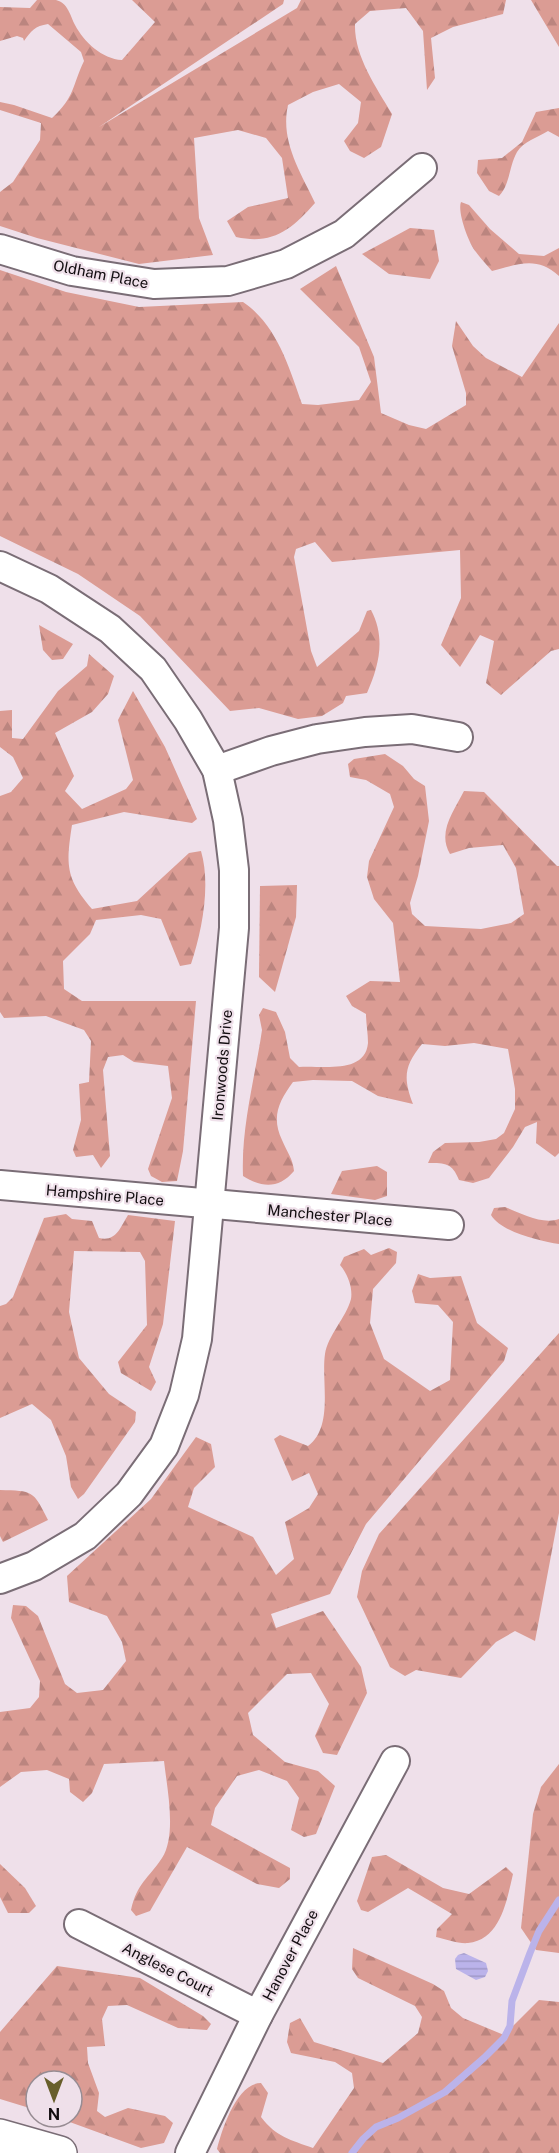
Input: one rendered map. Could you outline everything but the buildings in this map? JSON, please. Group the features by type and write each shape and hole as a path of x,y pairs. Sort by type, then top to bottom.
{"street":[{"name":"Oldham Place","path":"0,249 72,271 154,284 228,281 286,264 344,234 422,168"},
{"name":"Ironwoods Drive","path":"0,566 49,589 110,629 153,669 188,720 217,770 228,820 234,870 234,928 210,1205 197,1339 184,1395 164,1446 129,1494 84,1536 34,1566 0,1579"},
{"path":"217,770 271,751 318,739 365,732 412,729 458,737"},
{"name":"Hampshire Place","path":"0,1185 210,1205"},
{"name":"Manchester Place","path":"210,1205 449,1225"},
{"name":"Hanover Place","path":"190,2153 258,2014 395,1761"},
{"name":"Anglese Court","path":"79,1924 258,2014"},
{"path":"0,2136 60,2153"}],"green space":[{"path":"37,0 56,0 63,4 79,31 94,48 107,57 122,60 155,22 132,0 284,0 283,4 99,127 297,8 301,0 506,0 503,14 453,27 431,38 435,78 427,90 423,31 406,8 370,11 355,24 362,59 392,114 381,147 364,158 350,151 344,141 358,123 361,102 339,84 313,92 288,105 286,118 289,143 315,203 298,221 280,233 261,239 249,239 236,237 227,221 248,207 288,198 282,158 266,138 238,130 194,138 199,218 213,255 139,264 37,238 0,226 0,192 13,182 40,140 41,123 0,110 0,102 52,118 69,97 84,61 81,52 48,24 34,30 24,41 23,38 17,36 0,41 0,7 30,8"},
{"path":"531,0 559,0 559,47"},
{"path":"559,108 559,137 548,131 523,145 514,157 503,192 499,196 489,191 477,173 478,160 502,158 522,142 536,112"},
{"path":"461,202 469,205 490,229 519,254 544,256 559,248 559,276 543,266 527,263 492,271 470,242 462,220"},
{"path":"410,228 434,230 439,261 430,279 389,274 362,254"},
{"path":"336,266 374,357 381,413 409,425 426,429 466,405 466,393 452,346 456,321 473,346 486,358 522,377 559,323 559,649 551,651 501,695 486,683 494,641 480,635 460,667 441,645 461,598 460,550 332,562 315,542 296,549 294,557 311,651 317,667 359,631 367,611 371,610 376,620 379,641 375,673 367,693 346,696 343,703 322,716 298,719 259,708 230,711 140,616 78,574 0,536 0,270 66,292 139,307 243,302 265,322 273,335 287,362 302,404 318,405 359,400 371,382 359,347 300,289"},
{"path":"39,625 73,644 63,659 52,660 43,650"},
{"path":"89,654 114,676 108,694 92,712 55,733 74,776 65,791 82,809 126,789 133,780 118,720 133,691 165,747 197,819 192,823 124,812 72,825 69,861 72,879 92,909 137,901 189,853 201,851 205,878 204,908 191,964 180,966 161,919 141,915 96,920 90,934 63,961 64,989 82,1001 196,1001 183,1151 177,1181 162,1182 151,1176 148,1169 172,1098 168,1066 134,1062 123,1055 108,1057 103,1070 110,1156 101,1168 93,1155 76,1157 73,1150 81,1120 79,1084 89,1082 91,1041 84,1030 46,1016 4,1018 0,1012 0,796 11,792 23,778 13,757 0,747 0,711 12,710 12,738 23,739 58,691 87,666"},
{"path":"385,754 403,766 414,779 425,786 429,821 410,903 412,914 425,926 481,929 511,923 524,914 516,868 503,845 469,848 450,854 446,846 448,822 464,791 484,792 559,866 559,1153 555,1157 536,1143 537,1122 525,1127 489,1178 473,1183 459,1180 454,1170 448,1165 428,1163 433,1152 445,1143 479,1142 496,1139 504,1133 515,1109 515,1089 508,1049 474,1043 445,1046 422,1044 407,1072 413,1104 378,1096 352,1081 293,1082 280,1103 277,1124 294,1171 276,1184 257,1183 243,1176 243,1158 246,1121 262,1030 259,1015 263,1008 276,1012 285,1032 290,1058 299,1067 341,1066 359,1060 365,1053 368,1043 366,1014 352,1006 346,996 370,981 400,982 393,923 374,899 367,877 369,861 394,807 390,794 366,780 350,777 348,764 354,759"},
{"path":"297,885 296,917 275,992 259,977 260,886"},
{"path":"377,1166 387,1172 387,1196 375,1200 331,1194 342,1171"},
{"path":"505,1207 538,1219 559,1219 559,1244 532,1238 503,1226 491,1215 494,1208"},
{"path":"66,1214 72,1219 92,1221 99,1238 105,1239 117,1233 128,1215 175,1221 163,1324 149,1367 156,1382 151,1391 121,1373 118,1362 147,1325 145,1261 140,1252 74,1251 69,1312 79,1358 109,1394 136,1412 135,1422 84,1494 78,1499 71,1487 66,1456 51,1420 32,1404 0,1418 0,1306 13,1297 44,1218"},
{"path":"389,1248 397,1252 396,1263 373,1289 370,1323 384,1359 430,1391 450,1380 453,1322 438,1305 415,1303 412,1291 418,1274 430,1278 461,1276 477,1323 508,1348 504,1361 366,1524 330,1594 271,1614 276,1628 323,1611 361,1667 367,1693 337,1755 323,1753 315,1736 329,1704 311,1673 287,1674 248,1713 253,1735 285,1762 318,1771 335,1786 316,1834 304,1837 291,1830 299,1798 287,1781 259,1770 237,1776 215,1808 211,1825 290,1868 290,1879 279,1888 257,1884 187,1847 150,1911 136,1916 131,1910 136,1893 162,1858 169,1837 170,1811 164,1761 104,1764 92,1793 83,1802 70,1792 69,1779 47,1770 21,1772 0,1787 0,1712 30,1708 39,1697 40,1681 11,1618 13,1605 26,1606 38,1616 65,1684 77,1693 103,1690 126,1661 122,1642 107,1616 69,1602 67,1576 151,1499 196,1437 211,1444 215,1467 194,1488 188,1507 253,1537 276,1575 294,1559 285,1522 309,1508 318,1494 309,1473 292,1481 274,1439 280,1435 308,1446 316,1438 324,1416 325,1354 351,1299 349,1280 340,1265 344,1257 364,1249 371,1255"},
{"path":"559,1333 559,1513 535,1641 515,1631 496,1642 461,1678 416,1670 405,1676 390,1667 357,1597 362,1571 379,1534"},
{"path":"0,1490 31,1494 48,1520 3,1542 0,1536"},
{"path":"559,1764 559,1953 536,1950 521,1928 533,1814 541,1787"},
{"path":"386,1855 443,1888 469,1894 506,1867 513,1874 501,1917 488,1934 468,1943 436,1937 437,1929 452,1914 408,1888 368,1912 361,1910 357,1901 372,1857"},
{"path":"0,1864 25,1888 36,1906 29,1913 8,1913 0,1897"},
{"path":"353,1948 433,1984 444,1991 451,2008 463,2018 504,2035 539,2000 559,2002 559,2153 220,2153 217,2149 232,2108 245,2090 252,2085 261,2083 268,2093 261,2117 267,2124 284,2137 313,2148 354,2088 352,2073 335,2062 291,2053 287,2042 290,2023 300,2018 314,2042 383,2063 418,2033 422,2017 415,2006 358,1978 352,1969"},
{"path":"57,1966 140,1978 203,2016 211,2024 207,2030 178,2028 127,2005 108,2006 102,2019 105,2046 87,2047 88,2063 99,2093 97,2111 105,2117 128,2108 165,2116 173,2123 164,2143 141,2148 84,2127 84,2069 24,2069 24,2106 0,2099 0,2032"}],"shaded area":[{"path":"464,1953 486,1963 488,1971 485,1977 476,1980 456,1969 455,1959"}],"waterway":[{"path":"352,2153 376,2127 398,2118 445,2092 504,2038 510,2026 512,2001 530,1953 539,1931 559,1900"}]}
